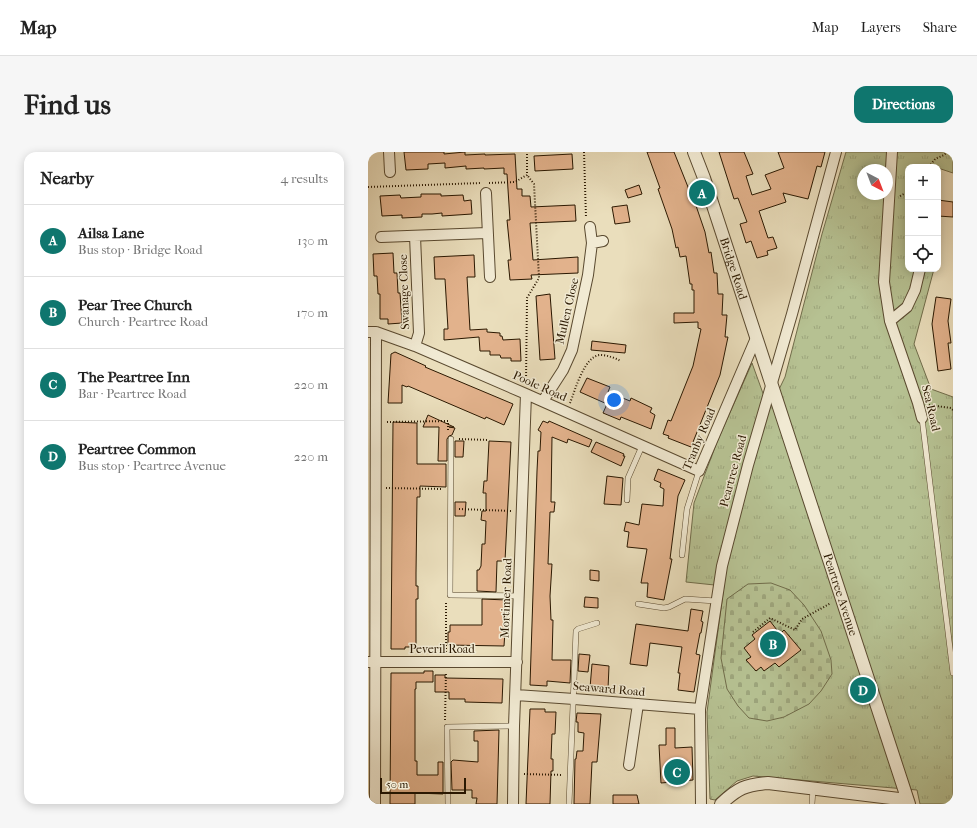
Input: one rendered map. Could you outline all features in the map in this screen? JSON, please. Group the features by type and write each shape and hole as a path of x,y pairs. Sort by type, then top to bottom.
{"street":[{"path":"389,152 390,172"},
{"name":"Bridge Road","path":"694,152 704,178 772,386"},
{"name":"Peartree Road","path":"701,804 700,709 722,566 760,421 772,386 836,152"},
{"name":"Sea Road","path":"892,152 884,282 890,322 922,418"},
{"path":"486,193 490,277"},
{"name":"Mullen Close","path":"542,401 563,370 572,350 588,275 592,243 590,227"},
{"name":"Swanage Close","path":"381,237 487,233"},
{"name":"Swanage Close","path":"415,236 420,333 415,346"},
{"path":"592,243 603,241"},
{"path":"890,322 907,307 915,290 919,272"},
{"path":"372,332 376,422 372,662 376,804"},
{"name":"Poole Road","path":"372,332 415,346 699,471"},
{"name":"Tranby Road","path":"699,471 756,338"},
{"name":"Peartree Avenue","path":"772,386 908,802"},
{"name":"Mortimer Road","path":"513,804 514,726 526,394"},
{"name":"Peveril Road","path":"372,662 517,662"},
{"name":"Seaward Road","path":"516,695 700,709"},
{"path":"629,765 638,704"},
{"path":"721,804 731,794 742,787 754,784 813,789 908,802"}],"lane":[{"name":"Sea Road","path":"922,418 953,673"},
{"path":"451,439 450,595 519,596"},
{"path":"627,500 628,478 642,446"},
{"name":"Tranby Road","path":"682,555 687,508 699,471"},
{"path":"638,604 664,608 685,599 716,601"},
{"path":"569,804 576,631 597,623"},
{"path":"448,804 447,727 514,726"},
{"path":"812,804 813,789"}],"path":[{"path":"526,394 527,298 539,278 534,184 527,175 527,152"},
{"path":"584,152 586,222 590,227"},
{"path":"932,164 935,159 947,152"},
{"path":"368,187 515,182 527,175"},
{"path":"566,412 584,370 593,358 600,355 610,356 621,361"},
{"path":"918,403 951,408 953,410"},
{"path":"376,422 448,421 448,439 488,440"},
{"path":"376,488 451,489"},
{"path":"450,509 522,512"},
{"path":"447,727 445,723 447,598 450,595"},
{"path":"753,632 770,618 795,630 802,619 827,604 842,599"},
{"path":"513,773 570,776"}],"green space":[{"path":"846,152 953,152 953,173 941,169 941,164 905,164 905,272 933,272 914,344 931,389 953,397 953,804 920,804 917,790 753,776 737,781 715,800 710,799 707,712 724,586 686,582 694,503 717,442 752,363 769,410 785,377 822,234"},
{"path":"771,583 790,590 804,605 821,631 831,660 832,674 821,691 809,704 784,717 767,721 749,718 738,706 727,689 721,658 727,599 748,584"}],"building":[{"path":"404,152 444,152 444,154 465,152 465,155 515,154 517,189 522,189 522,196 530,196 531,207 575,205 576,221 530,223 533,260 578,257 578,273 531,275 532,279 510,280 508,260 511,260 507,220 510,220 507,174 504,174 504,168 466,169 466,166 445,168 445,163 428,164 428,169 406,170"},
{"path":"647,152 674,152 690,192 691,191 705,232 709,253 711,252 714,273 717,273 718,294 723,294 722,315 727,315 725,337 728,337 720,375 691,447 668,438 669,436 663,434 668,420 671,421 693,366 701,329 698,328 698,322 674,323 674,313 694,313 694,290 692,290 692,284 690,284 686,256 680,257 678,247 676,248 672,229 658,189 660,188"},
{"path":"719,152 744,152 753,174 746,176 752,195 771,189 765,175 784,168 778,152 825,152 821,167 817,166 808,199 783,193 786,202 759,211 768,238 773,237 777,248 767,251 768,255 757,258 751,241 746,243 740,224 747,222 738,198 734,199"},
{"path":"572,154 573,169 535,171 534,156"},
{"path":"639,185 642,194 628,198 625,190"},
{"path":"421,194 441,194 441,196 463,195 464,201 471,200 472,214 442,216 442,213 422,214 422,217 402,218 402,215 382,216 380,196 400,195 401,198 421,197"},
{"path":"941,200 953,202 953,217 941,216"},
{"path":"627,205 630,222 615,224 612,207"},
{"path":"393,253 394,273 397,273 398,293 400,293 402,323 388,324 388,319 380,319 380,294 378,294 377,276 374,276 373,254"},
{"path":"474,255 475,277 467,277 470,330 487,329 487,332 500,333 503,340 520,339 521,361 511,361 511,358 501,358 500,355 490,355 490,351 480,351 479,337 444,340 444,329 448,329 445,279 435,279 434,257"},
{"path":"550,294 555,359 540,360 536,296"},
{"path":"936,297 951,299 948,321 951,343 948,343 951,369 938,371 932,324"},
{"path":"592,341 626,345 625,353 591,350"},
{"path":"395,352 426,366 425,367 513,404 504,425 486,417 485,419 408,386 402,385 402,403 388,403 391,354"},
{"path":"587,378 610,387 608,392 630,401 631,398 652,408 650,412 655,415 651,429 621,417 620,420 603,413 607,404 580,392"},
{"path":"428,415 454,427 449,427 455,428 452,435 447,439 447,461 438,461 439,427 423,427"},
{"path":"543,421 548,423 549,421 592,440 589,447 568,439 567,443 552,437 551,502 555,502 554,512 550,512 548,564 552,564 550,596 551,620 553,620 552,660 571,660 570,683 547,681 547,686 530,685 537,471 541,432 538,430"},
{"path":"393,422 417,423 417,464 446,464 446,487 420,486 420,497 417,497 416,586 418,586 418,599 416,599 416,647 405,647 405,649 391,649"},
{"path":"455,441 464,441 463,457 455,457"},
{"path":"489,441 511,442 505,561 497,561 496,592 477,591 477,570 479,570 481,566 482,544 485,544 486,521 481,520 482,511 486,511 486,493 483,493 484,481 487,481"},
{"path":"596,442 624,454 623,456 625,456 621,466 591,452"},
{"path":"658,469 685,480 678,496 670,559 672,559 664,600 647,597 648,583 641,583 647,549 627,547 629,532 624,531 626,522 639,525 642,504 663,506 664,489 660,487 661,483 654,480"},
{"path":"607,476 623,478 621,505 604,504"},
{"path":"455,502 466,502 465,516 455,516"},
{"path":"590,570 599,571 599,581 590,580"},
{"path":"585,597 598,598 598,608 584,607"},
{"path":"482,599 507,600 504,646 448,645 448,632 450,632 450,625 482,625"},
{"path":"691,609 703,611 701,621 703,622 696,654 700,655 694,692 678,690 680,673 678,673 682,647 650,643 647,666 630,664 636,624 688,631"},
{"path":"770,621 780,634 784,630 801,650 779,667 775,663 764,671 761,667 756,671 746,660 751,657 744,648 755,639 752,635"},
{"path":"579,654 590,655 588,672 578,671"},
{"path":"592,664 609,666 608,689 590,688"},
{"path":"424,671 433,671 433,682 416,682 415,761 417,761 417,775 438,775 438,762 443,762 443,794 415,793 415,804 390,804 391,673 424,673"},
{"path":"435,675 445,675 445,678 503,679 502,703 465,702 465,699 449,699 449,692 435,692"},
{"path":"530,709 545,709 545,712 556,712 555,734 552,734 551,759 553,759 553,771 551,771 550,804 526,804"},
{"path":"577,713 601,714 597,762 592,762 590,804 574,804 575,759 577,751 583,751 584,733 578,732 578,722 576,722"},
{"path":"666,728 675,728 675,748 692,747 693,780 661,783 659,745 666,745"},
{"path":"499,730 497,804 476,804 477,798 472,798 472,790 452,790 451,762 453,760 478,762 478,741 474,741 474,731"},
{"path":"613,795 637,795 639,804 613,804"}],"place":[{"name":"Ailsa Lane","path":"702,193"},
{"name":"Pear Tree Church","path":"773,644"},
{"name":"Peartree Common","path":"863,690"},
{"name":"The Peartree Inn","path":"677,772"}]}
